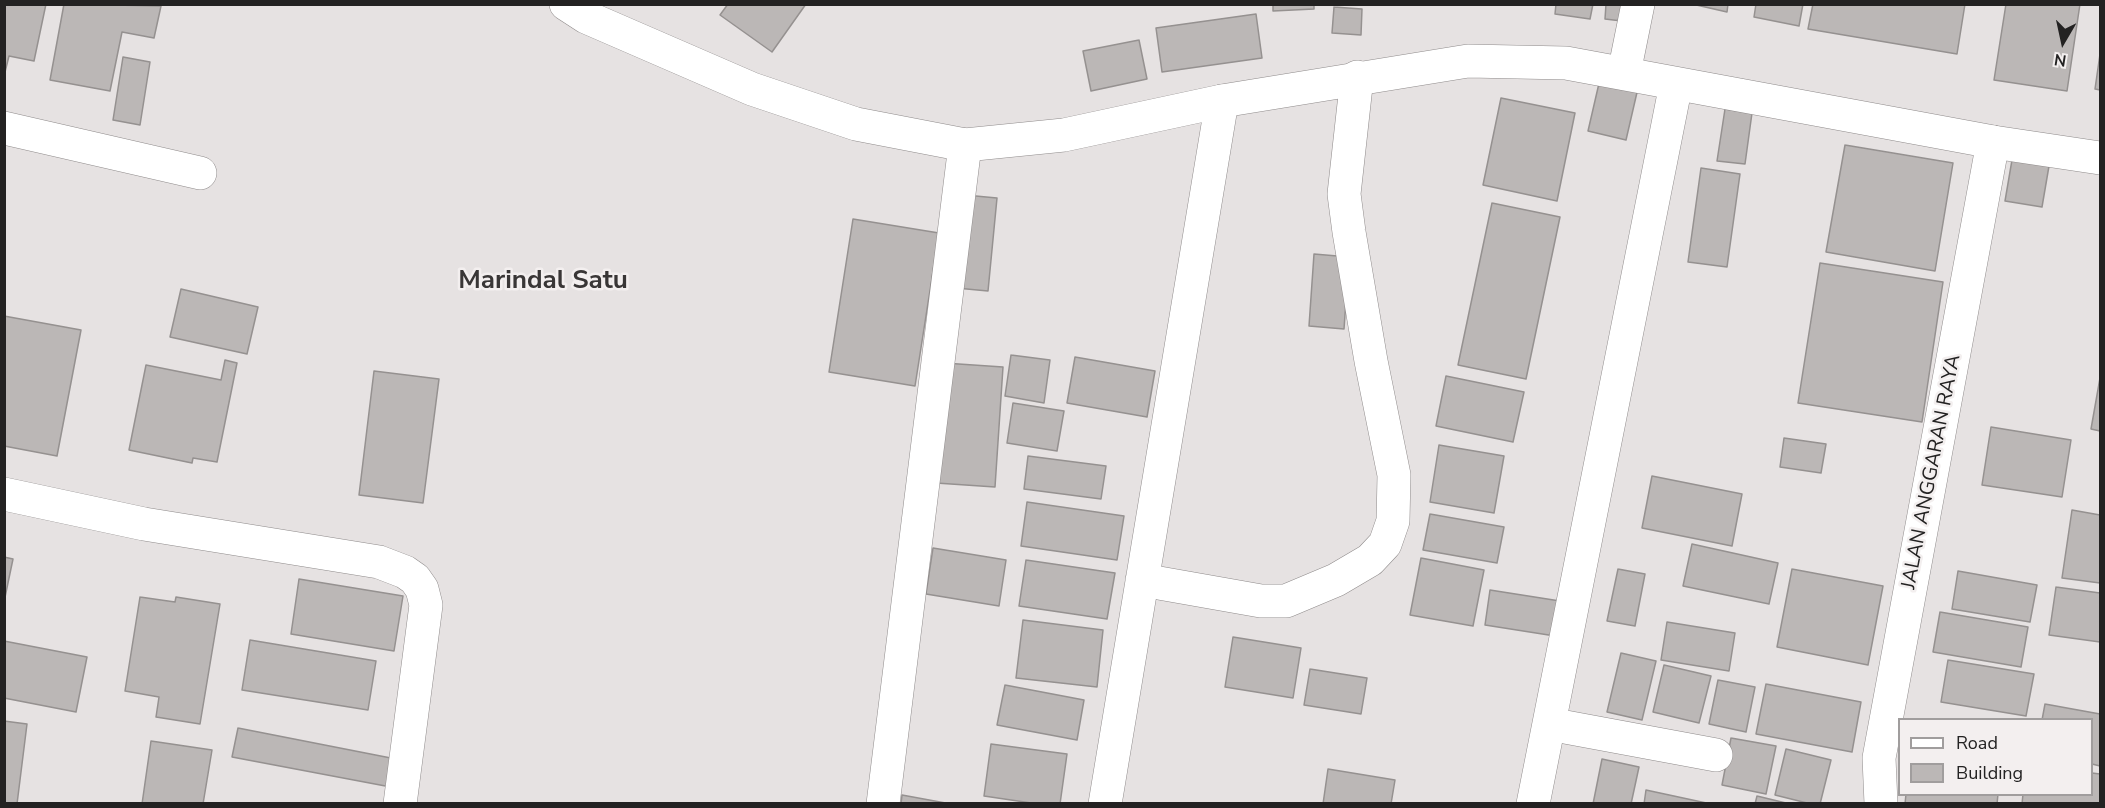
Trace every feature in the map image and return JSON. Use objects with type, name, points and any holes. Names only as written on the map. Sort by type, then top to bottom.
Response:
[{"type":"street","points":[[566,4],[586,17],[752,88],[856,124],[965,145],[1064,135],[1222,101],[1468,60],[1566,63],[1993,142],[2100,158]]},
{"type":"street","points":[[1624,73],[1638,4]]},
{"type":"street","points":[[1142,580],[1261,601],[1286,601],[1336,580],[1370,560],[1385,544],[1393,521],[1394,475],[1371,361],[1344,194],[1357,77]]},
{"type":"street","points":[[1533,804],[1676,84]]},
{"type":"street","points":[[1105,804],[1222,101]]},
{"type":"street","points":[[4,128],[200,172]]},
{"type":"street","name":"JALAN ANGGARAN RAYA","points":[[1881,804],[1879,758],[1993,142]]},
{"type":"street","points":[[883,804],[965,145]]},
{"type":"street","points":[[4,494],[144,524],[379,562],[405,572],[415,579],[422,589],[426,605],[400,804]]},
{"type":"street","points":[[1549,724],[1716,755]]},
{"type":"building","points":[[4,4],[46,4],[34,61],[9,56],[4,76]]},
{"type":"building","points":[[64,4],[161,6],[154,38],[122,32],[110,91],[50,80]]},
{"type":"building","points":[[728,4],[806,4],[772,52],[720,15]]},
{"type":"building","points":[[1273,4],[1314,4],[1314,9],[1273,11]]},
{"type":"building","points":[[1556,4],[1593,4],[1590,19],[1555,14]]},
{"type":"building","points":[[1606,4],[1632,4],[1630,22],[1605,19]]},
{"type":"building","points":[[1692,4],[1728,4],[1727,12]]},
{"type":"building","points":[[1756,4],[1803,4],[1799,26],[1754,17]]},
{"type":"building","points":[[1813,4],[1965,4],[1957,54],[1808,29]]},
{"type":"building","points":[[2006,4],[2080,4],[2067,91],[1994,80]]},
{"type":"building","points":[[1334,7],[1362,9],[1361,35],[1332,33]]},
{"type":"building","points":[[1256,14],[1262,58],[1162,72],[1156,28]]},
{"type":"building","points":[[1139,40],[1147,79],[1091,91],[1083,51]]},
{"type":"building","points":[[2100,54],[2100,90],[2095,89]]},
{"type":"building","points":[[123,57],[150,62],[140,125],[113,120]]},
{"type":"building","points":[[1600,79],[1638,88],[1626,140],[1588,131]]},
{"type":"building","points":[[1501,98],[1575,113],[1557,201],[1483,185]]},
{"type":"building","points":[[1725,109],[1752,113],[1745,164],[1717,161]]},
{"type":"building","points":[[1845,145],[1953,163],[1935,271],[1826,252]]},
{"type":"building","points":[[2012,160],[2049,166],[2042,207],[2005,201]]},
{"type":"building","points":[[1701,168],[1740,174],[1727,267],[1688,262]]},
{"type":"building","points":[[965,195],[997,198],[988,291],[956,288]]},
{"type":"building","points":[[1492,203],[1560,217],[1526,379],[1458,365]]},
{"type":"building","points":[[853,219],[939,233],[915,386],[829,372]]},
{"type":"building","points":[[1314,254],[1349,257],[1344,329],[1309,326]]},
{"type":"building","points":[[1820,263],[1943,282],[1922,422],[1798,403]]},
{"type":"building","points":[[181,289],[258,307],[247,354],[170,337]]},
{"type":"building","points":[[4,316],[81,330],[57,456],[4,446]]},
{"type":"building","points":[[1011,355],[1050,360],[1044,403],[1005,396]]},
{"type":"building","points":[[1075,357],[1155,371],[1147,417],[1067,403]]},
{"type":"building","points":[[225,360],[237,363],[217,462],[193,458],[192,463],[129,450],[146,365],[221,380]]},
{"type":"building","points":[[944,363],[1003,367],[995,487],[936,483]]},
{"type":"building","points":[[374,371],[439,379],[423,503],[359,495]]},
{"type":"building","points":[[1446,376],[1524,392],[1513,442],[1436,426]]},
{"type":"building","points":[[2100,378],[2100,431],[2091,429]]},
{"type":"building","points":[[1013,403],[1064,411],[1057,451],[1007,443]]},
{"type":"building","points":[[1991,427],[2071,440],[2062,497],[1982,485]]},
{"type":"building","points":[[1784,438],[1826,444],[1821,473],[1780,467]]},
{"type":"building","points":[[1439,445],[1504,456],[1494,513],[1430,502]]},
{"type":"building","points":[[1028,456],[1106,466],[1101,499],[1024,489]]},
{"type":"building","points":[[1652,476],[1742,494],[1732,546],[1642,528]]},
{"type":"building","points":[[1027,502],[1124,516],[1117,560],[1021,546]]},
{"type":"building","points":[[2072,510],[2100,515],[2100,583],[2062,578]]},
{"type":"building","points":[[1430,514],[1504,527],[1497,563],[1423,550]]},
{"type":"building","points":[[1692,544],[1778,563],[1769,604],[1683,586]]},
{"type":"building","points":[[933,548],[1006,560],[999,606],[926,594]]},
{"type":"building","points":[[4,557],[13,559],[4,602]]},
{"type":"building","points":[[1421,558],[1484,570],[1473,626],[1410,615]]},
{"type":"building","points":[[1026,560],[1115,573],[1107,619],[1019,606]]},
{"type":"building","points":[[1618,569],[1645,574],[1635,626],[1607,621]]},
{"type":"building","points":[[1792,569],[1883,586],[1868,665],[1777,647]]},
{"type":"building","points":[[1958,571],[2037,585],[2030,622],[1952,609]]},
{"type":"building","points":[[299,579],[403,596],[394,651],[291,634]]},
{"type":"building","points":[[2056,587],[2100,593],[2100,642],[2049,635]]},
{"type":"building","points":[[1490,590],[1560,601],[1555,636],[1485,625]]},
{"type":"building","points":[[140,597],[175,602],[176,597],[220,604],[200,724],[156,717],[159,697],[125,691]]},
{"type":"building","points":[[1940,612],[2028,627],[2021,667],[1933,652]]},
{"type":"building","points":[[1023,620],[1103,630],[1097,687],[1016,678]]},
{"type":"building","points":[[1667,622],[1735,633],[1729,671],[1661,660]]},
{"type":"building","points":[[1233,637],[1301,648],[1293,698],[1225,687]]},
{"type":"building","points":[[250,640],[376,661],[368,710],[242,690]]},
{"type":"building","points":[[4,641],[87,657],[76,712],[4,698]]},
{"type":"building","points":[[1621,653],[1656,661],[1642,720],[1607,712]]},
{"type":"building","points":[[1948,660],[2034,674],[2026,716],[1941,702]]},
{"type":"building","points":[[1664,665],[1711,676],[1699,723],[1653,712]]},
{"type":"building","points":[[1310,669],[1367,678],[1361,714],[1304,705]]},
{"type":"building","points":[[1718,680],[1755,687],[1746,732],[1709,724]]},
{"type":"building","points":[[1766,684],[1861,702],[1852,752],[1756,734]]},
{"type":"building","points":[[1005,685],[1084,700],[1077,740],[997,725]]},
{"type":"building","points":[[2045,704],[2100,714],[2100,766],[2093,764],[2093,718],[2042,718]]},
{"type":"building","points":[[4,721],[27,724],[17,804],[4,804]]},
{"type":"building","points":[[238,728],[401,760],[396,788],[232,757]]},
{"type":"building","points":[[1731,738],[1776,746],[1766,794],[1722,785]]},
{"type":"building","points":[[151,741],[212,750],[203,804],[142,804]]},
{"type":"building","points":[[991,744],[1067,754],[1060,804],[1038,804],[984,796]]},
{"type":"building","points":[[1786,749],[1831,760],[1820,804],[1775,795]]},
{"type":"building","points":[[1602,759],[1639,767],[1631,804],[1593,804]]},
{"type":"building","points":[[1328,769],[1395,780],[1391,804],[1323,804]]},
{"type":"building","points":[[2093,773],[2100,774],[2100,804],[2022,804],[2023,796],[2093,796]]},
{"type":"building","points":[[1646,790],[1711,804],[1644,804]]},
{"type":"building","points":[[902,795],[951,804],[901,804]]},
{"type":"building","points":[[1757,796],[1790,804],[1755,804]]},
{"type":"building","points":[[1906,796],[1998,796],[1997,804],[1905,804]]},
{"type":"district","name":"Marindal Satu","points":[[543,282]]}]
